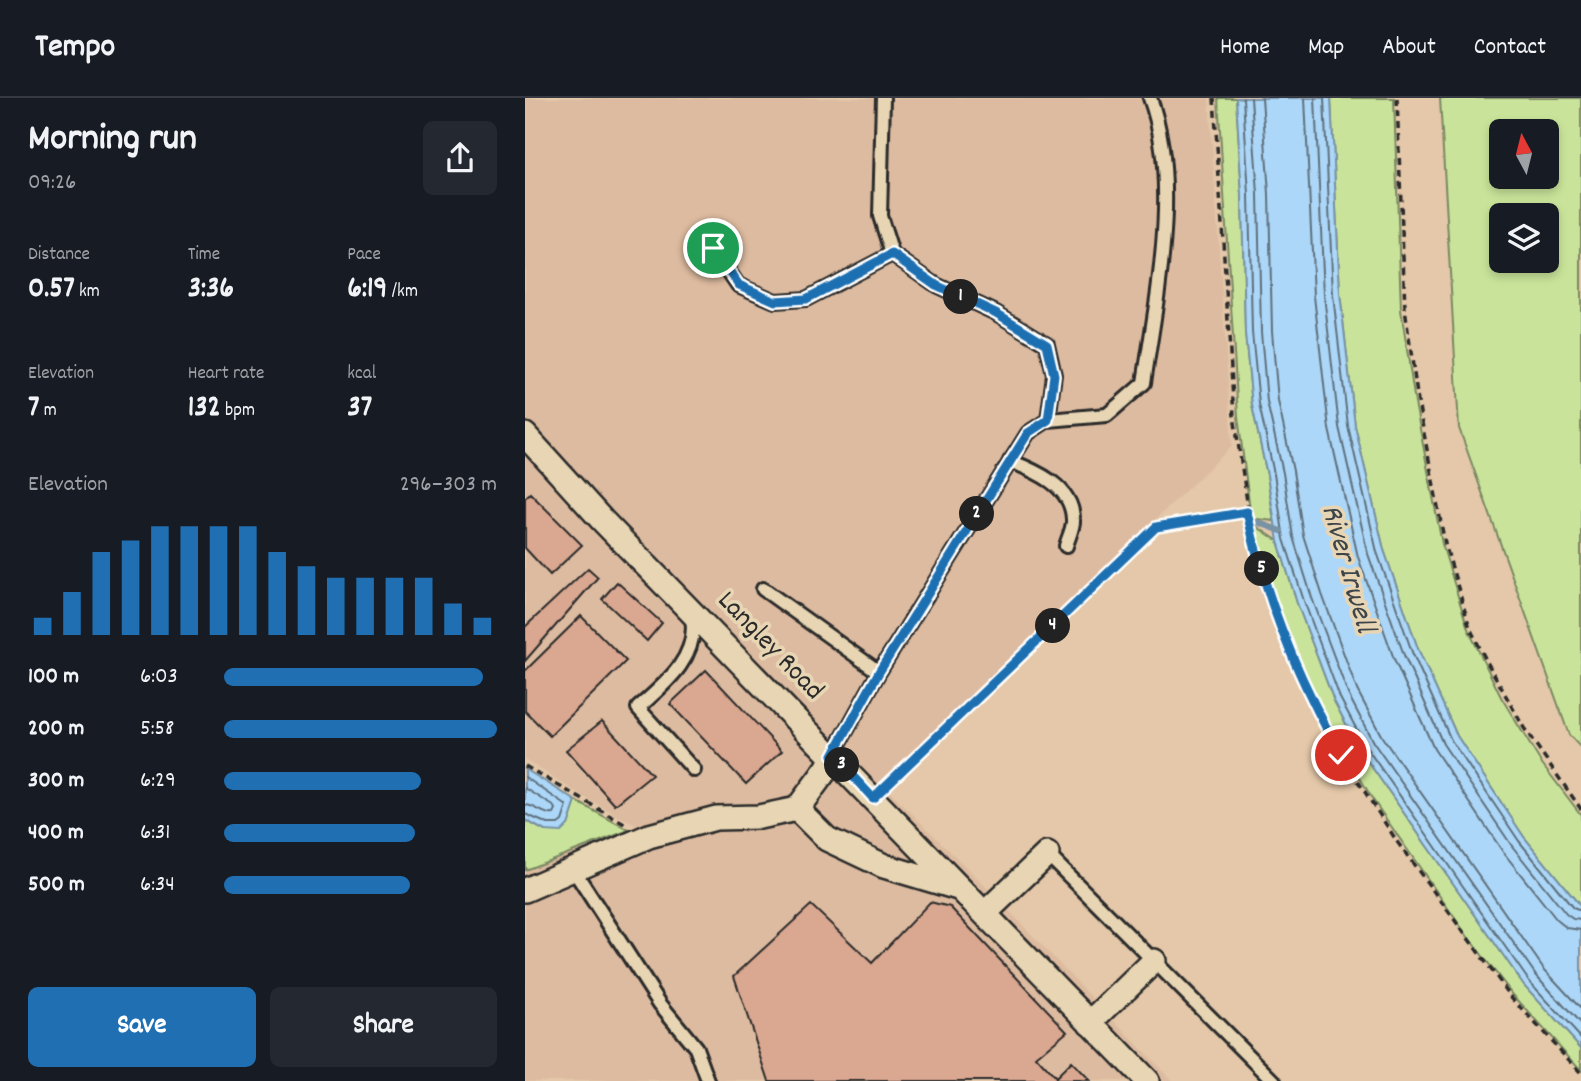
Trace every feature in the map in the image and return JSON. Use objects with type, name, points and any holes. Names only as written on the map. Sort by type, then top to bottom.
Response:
[{"type":"street","name":"Langley Road","points":[[525,435],[602,520],[1147,1081]]},
{"type":"street","points":[[525,890],[643,838],[716,818],[759,817],[797,809],[828,767],[833,755]]},
{"type":"street","points":[[797,809],[827,839],[884,866],[961,888]]},
{"type":"street","points":[[985,913],[1047,854]]},
{"type":"street","points":[[1090,1023],[1154,961]]},
{"type":"lane","points":[[883,98],[880,216],[892,254],[936,285],[996,313],[1047,344],[1054,375],[1048,420]]},
{"type":"lane","points":[[833,755],[879,672],[1028,433],[1048,420],[1107,415],[1144,383],[1162,263],[1164,200],[1164,174],[1157,118],[1150,98]]},
{"type":"lane","points":[[713,248],[739,285],[775,301],[806,299],[892,254]]},
{"type":"lane","points":[[1010,461],[1044,475],[1066,497],[1073,519],[1066,546]]},
{"type":"lane","points":[[763,589],[879,672]]},
{"type":"lane","points":[[691,611],[695,633],[687,655],[669,681],[638,708],[694,770]]},
{"type":"lane","points":[[1047,854],[1274,1081]]},
{"type":"lane","points":[[573,869],[660,1004],[696,1048],[708,1081]]},
{"type":"path","points":[[1214,98],[1234,416],[1254,547],[1275,608],[1315,708],[1341,755],[1398,843],[1512,998],[1581,1073]]},
{"type":"path","points":[[1397,98],[1405,309],[1418,402],[1445,544],[1470,628],[1487,662],[1524,728],[1581,809]]},
{"type":"path","points":[[873,798],[1156,527],[1247,512]]},
{"type":"path","points":[[525,766],[643,838]]},
{"type":"shaded area","points":[[525,98],[1209,98],[1232,446],[881,783],[990,891],[1172,1081],[525,1081],[525,870],[637,826],[582,796],[525,759]]},
{"type":"green space","points":[[1218,98],[1236,98],[1242,195],[1245,333],[1252,405],[1274,521],[1258,519],[1256,526],[1278,541],[1297,603],[1334,701],[1360,750],[1524,985],[1581,1048],[1581,1070],[1514,996],[1468,937],[1373,800],[1318,707],[1278,608],[1257,546],[1251,518],[1238,416]]},
{"type":"green space","points":[[1331,98],[1394,98],[1401,310],[1415,403],[1442,544],[1468,629],[1501,697],[1540,761],[1581,815],[1581,907],[1524,837],[1457,736],[1418,649],[1384,550],[1355,426],[1340,294]]},
{"type":"green space","points":[[1440,98],[1581,98],[1581,748],[1569,735],[1459,428]]},
{"type":"green space","points":[[576,801],[629,830],[525,870],[525,820],[545,831],[568,825]]},
{"type":"water","name":"River Irwell","points":[[1236,98],[1331,98],[1340,294],[1355,426],[1384,550],[1418,649],[1457,736],[1524,837],[1581,907],[1581,1048],[1524,985],[1360,750],[1334,701],[1297,603],[1278,541],[1252,405],[1245,333],[1242,195]]},
{"type":"water","points":[[525,769],[576,801],[568,825],[561,832],[545,831],[525,820]]},
{"type":"building","points":[[530,493],[582,545],[550,575],[525,548],[525,498]]},
{"type":"building","points":[[588,568],[598,577],[525,661],[525,627]]},
{"type":"building","points":[[617,582],[662,623],[647,641],[602,599]]},
{"type":"building","points":[[581,616],[626,661],[550,736],[525,711],[525,671]]},
{"type":"building","points":[[706,670],[782,751],[746,784],[670,704]]},
{"type":"building","points":[[602,721],[652,775],[615,805],[566,750]]},
{"type":"building","points":[[930,902],[950,907],[1067,1031],[1036,1057],[1055,1078],[1071,1062],[1089,1081],[769,1081],[734,976],[811,905],[872,963]]},
{"type":"waterway","points":[[1257,522],[1281,531]]},
{"type":"route","points":[[713,248],[739,285],[775,301],[806,299],[892,254],[936,285],[996,313],[1047,344],[1054,375],[1048,420],[1028,433],[879,672],[833,755],[873,798],[1156,527],[1247,512],[1254,547],[1275,608],[1315,708],[1341,755]]}]
